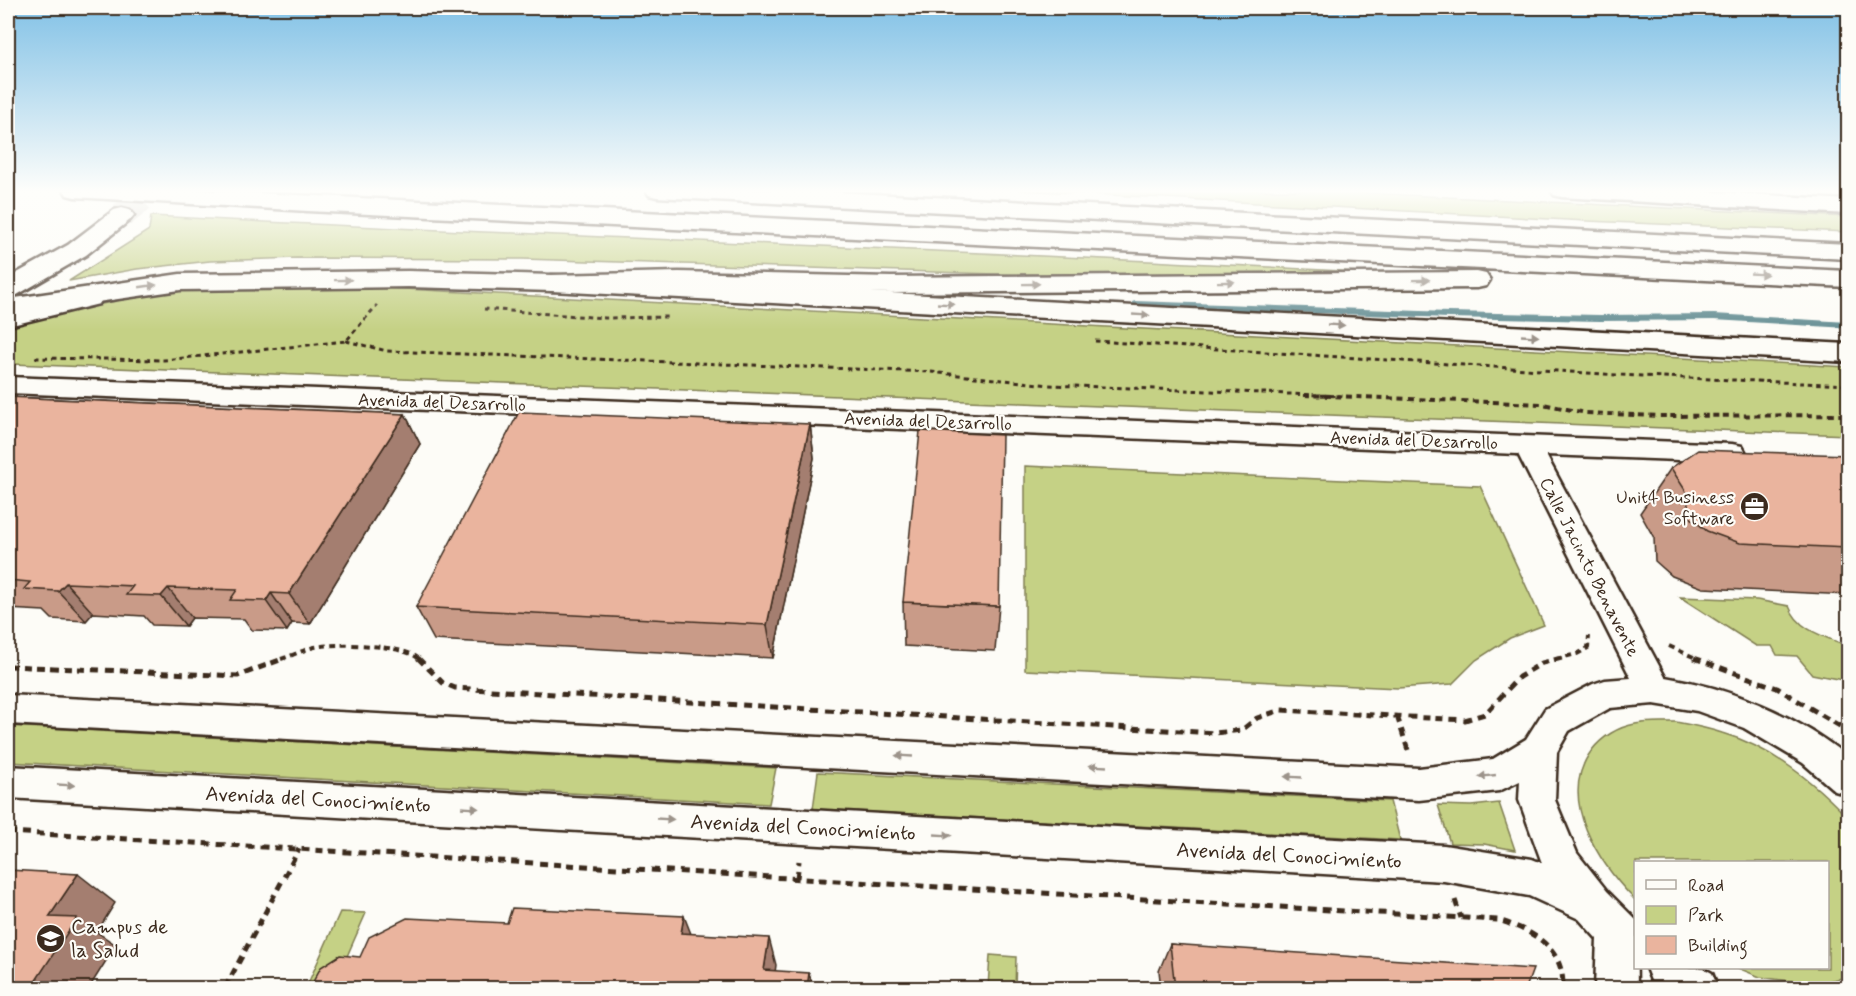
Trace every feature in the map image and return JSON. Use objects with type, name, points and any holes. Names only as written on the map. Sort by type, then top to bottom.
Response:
[{"type":"main road","points":[[8,289],[77,250],[94,236]]},
{"type":"main road","points":[[983,236],[1848,279]]},
{"type":"main road","points":[[1550,236],[1848,252]]},
{"type":"main road","points":[[552,283],[679,280],[891,285],[1572,280],[1701,271]]},
{"type":"main road","points":[[8,307],[180,282],[408,279],[552,283],[1848,353]]},
{"type":"main road","points":[[8,318],[119,290]]},
{"type":"street","name":"Avenida del Desarrollo","points":[[8,385],[1753,454]]},
{"type":"street","name":"Calle Jacinto Benavente","points":[[1527,445],[1654,690]]},
{"type":"street","points":[[8,709],[1412,783],[1499,775],[1539,750],[1557,720],[1605,694],[1654,690],[1698,697],[1756,718],[1816,752],[1848,779]]},
{"type":"street","points":[[1539,750],[1537,800],[1562,865],[1615,927],[1616,988]]},
{"type":"street","name":"Avenida del Conocimiento","points":[[8,782],[1444,863],[1532,878],[1615,927]]},
{"type":"street","points":[[1668,969],[1697,988]]},
{"type":"path","points":[[346,341],[381,300],[370,300]]},
{"type":"path","points":[[478,308],[604,318],[678,317]]},
{"type":"path","points":[[1087,340],[1618,375],[1848,385]]},
{"type":"path","points":[[30,359],[64,357],[164,360],[346,341],[387,351],[931,372],[1049,385],[1543,404],[1586,413],[1659,416],[1848,415]]},
{"type":"path","points":[[8,666],[238,676],[313,647],[365,646],[395,648],[416,656],[443,684],[455,688],[1215,733],[1242,730],[1257,718],[1281,710],[1465,720],[1485,714],[1519,677],[1542,663],[1577,654],[1588,648],[1589,638],[1585,628]]},
{"type":"path","points":[[1665,644],[1687,656],[1722,666],[1776,687],[1821,712],[1848,731]]},
{"type":"path","points":[[8,832],[1497,920],[1517,925],[1536,935],[1554,951],[1563,969],[1563,988]]},
{"type":"path","points":[[225,988],[299,849]]},
{"type":"green space","points":[[139,236],[587,236],[1071,257],[1378,273],[996,274],[523,259],[297,258],[210,261],[137,269],[69,281]]},
{"type":"green space","points":[[292,285],[386,288],[1848,367],[1848,435],[12,364],[8,370],[8,324],[149,294],[215,287]]},
{"type":"green space","points":[[1025,466],[1480,486],[1544,625],[1510,638],[1476,660],[1452,684],[1398,688],[1025,670]]},
{"type":"green space","points":[[1680,597],[1757,600],[1789,606],[1793,615],[1806,627],[1848,646],[1848,681],[1812,674],[1797,656],[1777,655],[1772,646],[1756,646]]},
{"type":"green space","points":[[1676,722],[1716,731],[1758,747],[1791,767],[1848,818],[1848,977],[1812,984],[1760,977],[1740,969],[1829,969],[1829,861],[1634,861],[1634,899],[1608,868],[1586,830],[1580,810],[1578,789],[1582,769],[1596,745],[1617,730],[1629,725]]},
{"type":"green space","points":[[8,726],[776,768],[769,804],[8,762]]},
{"type":"green space","points":[[818,772],[1390,801],[1400,840],[813,809]]},
{"type":"green space","points":[[1499,803],[1515,850],[1484,844],[1450,843],[1438,805],[1471,806]]},
{"type":"green space","points":[[340,912],[366,913],[333,988],[306,988]]},
{"type":"green space","points":[[990,955],[1016,957],[1015,988],[988,988]]},
{"type":"building","points":[[8,397],[405,414],[289,594],[271,593],[266,601],[230,600],[237,590],[168,588],[161,596],[126,595],[133,586],[66,583],[58,591],[24,589],[30,582],[8,580]]},
{"type":"building","points":[[519,412],[810,424],[767,625],[416,607]]},
{"type":"building","points":[[920,431],[1002,435],[999,606],[903,602]]},
{"type":"building","points":[[1698,450],[1848,455],[1848,548],[1740,543],[1707,531],[1689,516],[1687,493],[1671,468]]},
{"type":"building","points":[[8,870],[78,874],[49,917],[77,918],[31,988],[8,988]]},
{"type":"building","points":[[512,908],[684,916],[681,933],[769,938],[764,970],[809,973],[807,988],[314,988],[314,980],[321,967],[340,955],[360,957],[369,937],[407,918],[507,923]]},
{"type":"building","points":[[1170,944],[1533,969],[1526,988],[1175,988]]},
{"type":"waterway","points":[[1135,304],[1449,315],[1600,318],[1714,317],[1848,325]]},
{"type":"place","name":"Unit4 Business Software","points":[[1755,507]]},
{"type":"place","name":"Campus de la Salud","points":[[50,938]]}]
